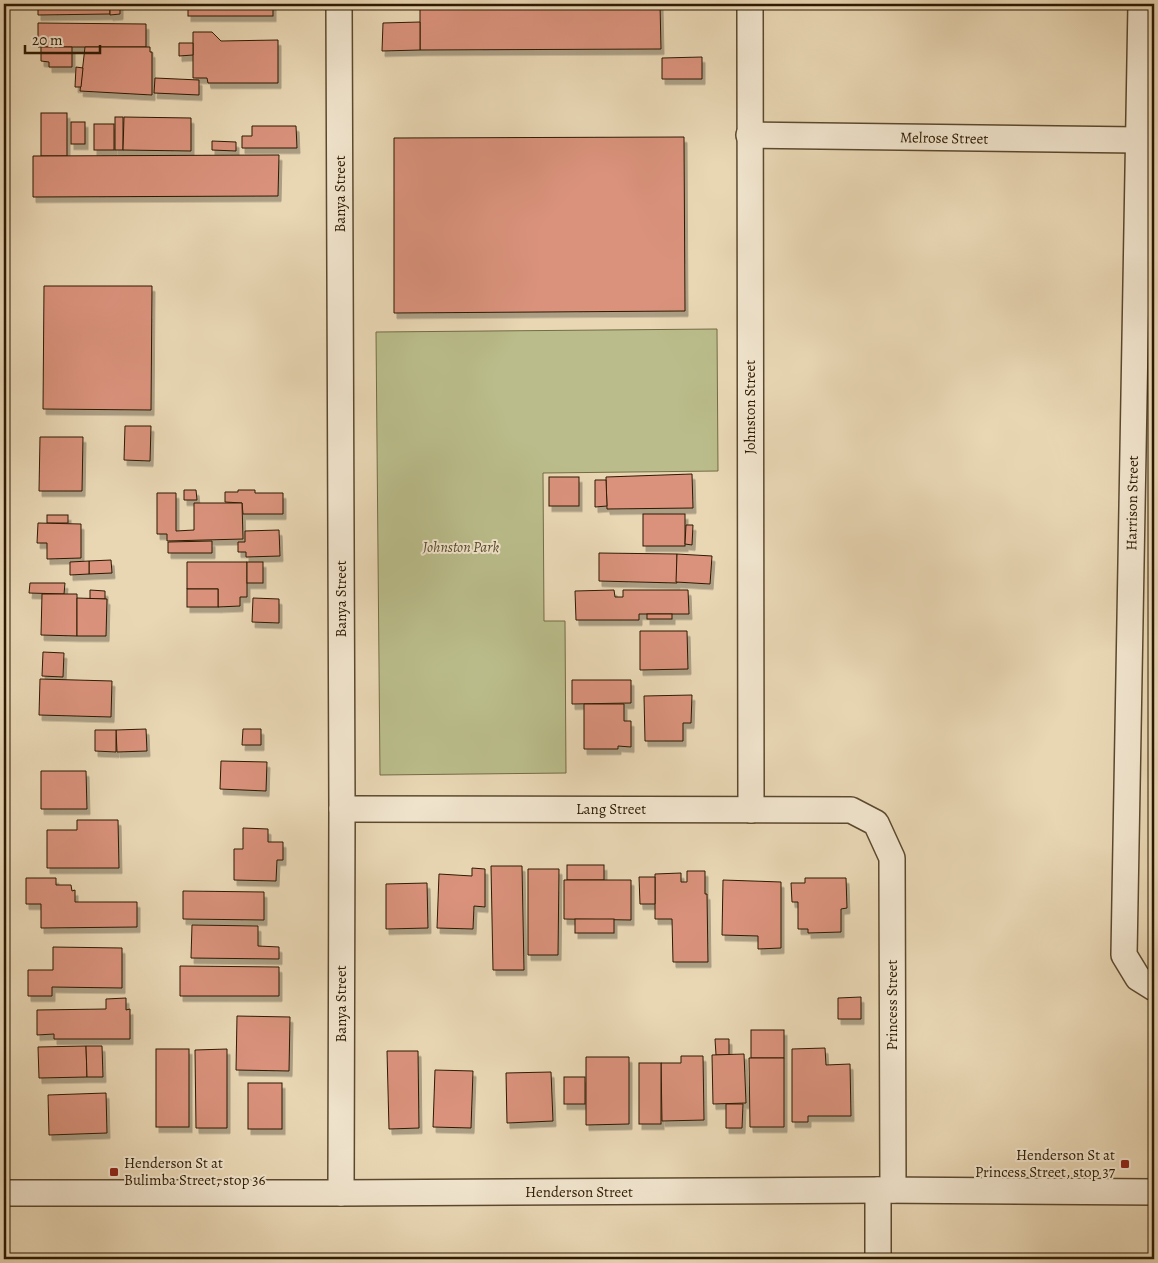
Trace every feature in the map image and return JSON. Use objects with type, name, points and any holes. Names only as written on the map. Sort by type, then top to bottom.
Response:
[{"type":"street","name":"Banya Street","points":[[339,4],[342,809],[341,1194]]},
{"type":"street","name":"Johnston Street","points":[[750,4],[751,810]]},
{"type":"street","name":"Harrison Street","points":[[1141,4],[1147,35],[1138,140],[1124,955],[1138,978],[1154,988]]},
{"type":"street","name":"Melrose Street","points":[[749,135],[1138,140]]},
{"type":"street","name":"Lang Street","points":[[342,809],[851,810],[876,823]]},
{"type":"street","name":"Princess Street","points":[[876,823],[892,858],[885,1190],[878,1259]]},
{"type":"street","name":"Henderson Street","points":[[4,1193],[341,1194],[885,1190],[1154,1192]]},
{"type":"green space","name":"Johnston Park","points":[[717,329],[718,471],[543,473],[544,621],[565,621],[566,773],[380,775],[376,332]]},
{"type":"building","points":[[38,4],[110,4],[110,14],[38,15]]},
{"type":"building","points":[[110,4],[120,4],[120,14],[110,15]]},
{"type":"building","points":[[188,4],[273,4],[273,16],[188,16]]},
{"type":"building","points":[[420,4],[660,4],[661,49],[420,50]]},
{"type":"building","points":[[420,22],[420,50],[382,51],[383,23]]},
{"type":"building","points":[[38,23],[146,24],[146,47],[38,47]]},
{"type":"building","points":[[193,32],[212,32],[221,41],[278,40],[278,83],[208,83],[207,78],[193,78]]},
{"type":"building","points":[[179,43],[193,43],[193,55],[179,56]]},
{"type":"building","points":[[41,47],[72,47],[72,67],[49,67],[49,62],[41,61]]},
{"type":"building","points":[[85,47],[150,47],[150,52],[152,52],[152,95],[80,91]]},
{"type":"building","points":[[702,57],[702,79],[662,79],[662,58]]},
{"type":"building","points":[[76,67],[83,68],[81,87],[75,87]]},
{"type":"building","points":[[155,78],[199,80],[199,95],[154,93]]},
{"type":"building","points":[[41,113],[67,113],[67,156],[41,156]]},
{"type":"building","points":[[115,117],[123,117],[123,150],[115,150]]},
{"type":"building","points":[[124,117],[191,118],[191,151],[123,150]]},
{"type":"building","points":[[71,122],[85,122],[85,144],[71,144]]},
{"type":"building","points":[[94,124],[114,124],[114,150],[94,150]]},
{"type":"building","points":[[252,126],[296,126],[297,148],[242,148],[242,136],[252,136]]},
{"type":"building","points":[[684,137],[685,311],[394,313],[394,138]]},
{"type":"building","points":[[212,141],[236,142],[236,151],[212,150]]},
{"type":"building","points":[[279,155],[278,196],[33,197],[33,156]]},
{"type":"building","points":[[44,286],[152,286],[151,410],[43,409]]},
{"type":"building","points":[[125,426],[151,426],[150,461],[124,460]]},
{"type":"building","points":[[40,437],[83,437],[82,491],[39,491]]},
{"type":"building","points":[[692,474],[693,508],[607,509],[606,477]]},
{"type":"building","points":[[549,477],[579,477],[579,506],[549,506]]},
{"type":"building","points":[[595,480],[606,480],[607,506],[595,507]]},
{"type":"building","points":[[184,490],[196,490],[197,500],[184,500]]},
{"type":"building","points":[[238,490],[255,490],[255,493],[283,493],[283,514],[243,514],[242,503],[225,502],[225,492],[238,492]]},
{"type":"building","points":[[157,493],[176,493],[176,531],[194,530],[194,503],[242,503],[243,539],[167,541],[167,534],[157,534]]},
{"type":"building","points":[[643,514],[685,514],[685,546],[643,546]]},
{"type":"building","points":[[47,515],[68,515],[68,523],[47,523]]},
{"type":"building","points":[[38,523],[81,524],[81,558],[47,559],[47,543],[37,543]]},
{"type":"building","points":[[686,525],[693,525],[692,545],[685,544]]},
{"type":"building","points":[[279,530],[280,556],[246,557],[246,552],[238,552],[238,542],[245,542],[245,531]]},
{"type":"building","points":[[212,541],[212,553],[168,553],[168,542]]},
{"type":"building","points":[[599,553],[677,554],[677,583],[599,581]]},
{"type":"building","points":[[677,554],[712,556],[710,584],[676,582]]},
{"type":"building","points":[[111,560],[112,573],[89,574],[89,561]]},
{"type":"building","points":[[89,561],[89,574],[70,575],[70,562]]},
{"type":"building","points":[[187,562],[247,562],[247,597],[240,597],[240,606],[218,607],[218,589],[187,589]]},
{"type":"building","points":[[247,562],[263,562],[263,583],[247,583]]},
{"type":"building","points":[[30,583],[65,583],[64,594],[29,593]]},
{"type":"building","points":[[187,589],[218,589],[218,607],[187,607]]},
{"type":"building","points":[[90,590],[105,591],[105,599],[90,599]]},
{"type":"building","points":[[614,590],[615,597],[623,597],[623,590],[688,590],[689,614],[639,614],[639,620],[576,620],[575,591]]},
{"type":"building","points":[[42,594],[77,594],[77,636],[41,635]]},
{"type":"building","points":[[77,598],[107,599],[106,636],[77,636]]},
{"type":"building","points":[[253,598],[279,599],[279,623],[252,622]]},
{"type":"building","points":[[647,614],[672,614],[672,619],[647,619]]},
{"type":"building","points":[[640,631],[687,631],[688,669],[640,670]]},
{"type":"building","points":[[43,652],[64,653],[63,677],[42,676]]},
{"type":"building","points":[[40,679],[112,681],[111,717],[39,715]]},
{"type":"building","points":[[572,680],[631,680],[631,703],[572,704]]},
{"type":"building","points":[[692,695],[691,723],[683,723],[683,741],[645,741],[644,696]]},
{"type":"building","points":[[584,704],[624,704],[624,721],[631,721],[631,747],[618,746],[618,749],[584,749]]},
{"type":"building","points":[[146,729],[147,751],[117,752],[116,730]]},
{"type":"building","points":[[243,729],[261,729],[261,745],[242,745]]},
{"type":"building","points":[[95,730],[116,730],[116,752],[95,751]]},
{"type":"building","points":[[221,761],[267,762],[266,791],[220,789]]},
{"type":"building","points":[[41,771],[86,771],[87,809],[41,809]]},
{"type":"building","points":[[77,820],[118,820],[119,868],[47,868],[47,830],[77,830]]},
{"type":"building","points":[[243,828],[268,829],[268,842],[283,842],[283,860],[277,860],[276,881],[234,880],[234,849],[243,849]]},
{"type":"building","points":[[567,865],[604,865],[604,880],[567,880]]},
{"type":"building","points":[[491,866],[522,866],[524,970],[493,970]]},
{"type":"building","points":[[472,868],[485,869],[485,907],[474,906],[473,929],[437,928],[439,874],[472,876]]},
{"type":"building","points":[[528,869],[559,869],[558,955],[528,955]]},
{"type":"building","points":[[687,871],[705,871],[708,962],[673,962],[672,919],[655,919],[655,874],[681,873],[681,882],[687,882]]},
{"type":"building","points":[[639,877],[655,877],[655,904],[640,904]]},
{"type":"building","points":[[26,878],[56,878],[56,885],[71,885],[72,891],[75,890],[75,902],[137,902],[137,927],[41,928],[41,904],[26,904]]},
{"type":"building","points":[[805,878],[846,878],[847,908],[841,909],[841,932],[808,933],[808,929],[798,929],[798,902],[792,902],[791,883],[805,883]]},
{"type":"building","points":[[564,880],[631,880],[631,920],[564,919]]},
{"type":"building","points":[[723,880],[781,882],[781,948],[758,949],[758,936],[722,935]]},
{"type":"building","points":[[427,883],[428,928],[386,929],[386,884]]},
{"type":"building","points":[[183,891],[264,892],[264,920],[183,919]]},
{"type":"building","points":[[575,919],[614,919],[614,933],[575,933]]},
{"type":"building","points":[[192,925],[258,926],[258,946],[279,947],[279,959],[191,958]]},
{"type":"building","points":[[53,947],[122,948],[122,988],[52,987],[52,996],[28,996],[28,970],[53,970]]},
{"type":"building","points":[[180,966],[279,967],[279,996],[180,996]]},
{"type":"building","points":[[861,997],[861,1019],[838,1019],[838,998]]},
{"type":"building","points":[[126,998],[126,1010],[130,1009],[130,1039],[54,1039],[54,1034],[37,1035],[37,1010],[106,1009],[106,999]]},
{"type":"building","points":[[237,1016],[290,1017],[289,1071],[236,1070]]},
{"type":"building","points":[[751,1030],[784,1030],[784,1058],[751,1058]]},
{"type":"building","points":[[715,1039],[729,1039],[729,1055],[716,1055]]},
{"type":"building","points":[[86,1046],[87,1077],[39,1078],[38,1047]]},
{"type":"building","points":[[86,1046],[102,1046],[103,1077],[87,1077]]},
{"type":"building","points":[[825,1048],[826,1065],[850,1064],[851,1116],[808,1116],[808,1122],[792,1122],[792,1049]]},
{"type":"building","points":[[156,1049],[189,1049],[189,1127],[156,1127]]},
{"type":"building","points":[[227,1049],[227,1128],[196,1128],[195,1050]]},
{"type":"building","points":[[387,1051],[418,1051],[419,1128],[389,1129]]},
{"type":"building","points":[[744,1054],[746,1103],[713,1104],[712,1055]]},
{"type":"building","points":[[681,1056],[703,1056],[704,1120],[662,1121],[661,1063],[681,1063]]},
{"type":"building","points":[[586,1057],[629,1057],[629,1124],[586,1125]]},
{"type":"building","points":[[749,1058],[784,1058],[784,1127],[750,1127]]},
{"type":"building","points":[[639,1063],[661,1063],[661,1124],[639,1124]]},
{"type":"building","points":[[435,1070],[473,1071],[471,1128],[433,1127]]},
{"type":"building","points":[[551,1072],[553,1121],[507,1123],[506,1073]]},
{"type":"building","points":[[564,1077],[585,1077],[585,1104],[564,1104]]},
{"type":"building","points":[[248,1083],[282,1083],[282,1129],[248,1129]]},
{"type":"building","points":[[106,1093],[107,1133],[49,1135],[48,1095]]},
{"type":"building","points":[[726,1104],[743,1104],[742,1128],[726,1128]]},
{"type":"place","name":"Henderson St at Princess Street, stop 37","points":[[1125,1164]]},
{"type":"place","name":"Henderson St at Bulimba Street, stop 36","points":[[114,1172]]}]
